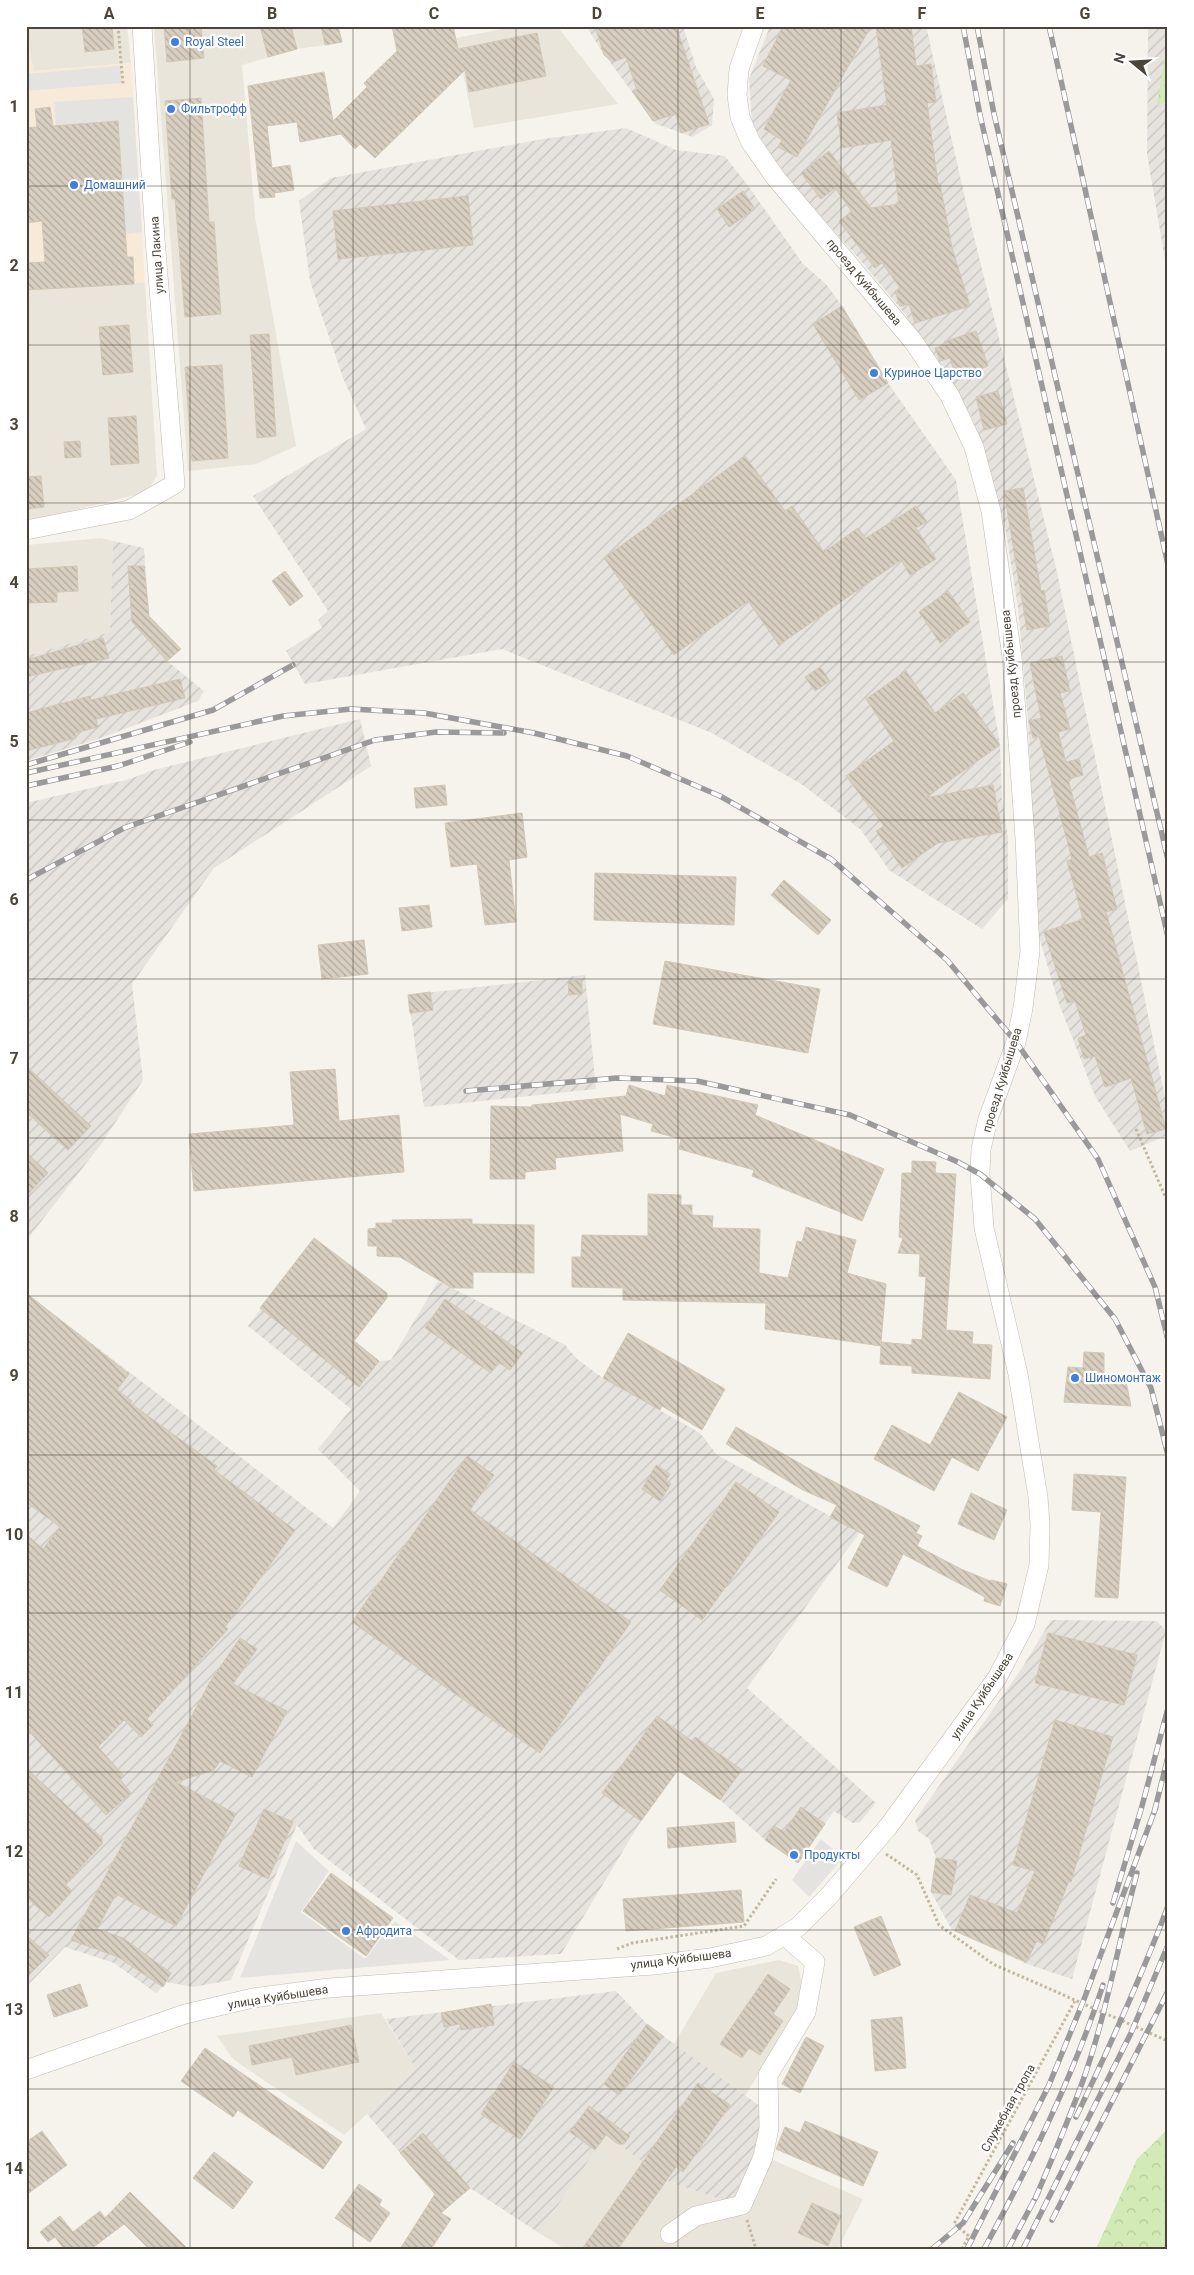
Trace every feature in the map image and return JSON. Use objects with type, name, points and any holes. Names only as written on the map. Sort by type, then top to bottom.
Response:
[{"type":"street","name":"улица Лакина","points":[[26,530],[129,510],[174,484],[155,239],[142,26]]},
{"type":"street","name":"проезд Куйбышева","points":[[754,26],[739,69],[737,94],[740,117],[750,141],[774,177],[913,341],[950,396],[974,447],[991,511],[1012,657],[1025,838],[1030,951],[1020,1025],[1016,1042],[988,1119],[982,1149],[980,1174],[984,1228],[1018,1374]]},
{"type":"street","name":"улица Куйбышева","points":[[26,2070],[185,2014],[253,1998],[329,1988],[654,1965],[710,1958],[766,1946],[798,1927],[829,1896],[888,1827],[997,1678],[1025,1624],[1039,1565],[1040,1524],[1038,1497],[1018,1374]]},
{"type":"street","points":[[670,2234],[696,2216],[742,2205],[763,2157],[769,2128],[768,2075],[806,2012],[815,1962],[785,1936]]},
{"type":"path","points":[[118,26],[123,84]]},
{"type":"path","points":[[1136,1129],[1168,1203]]},
{"type":"path","points":[[869,1849],[889,1856],[917,1875],[939,1925],[993,1964],[1168,2041]]},
{"type":"path","points":[[612,1950],[632,1943],[744,1926],[776,1879]]},
{"type":"path","name":"Служебная тропа","points":[[962,2249],[969,2236],[954,2224],[1076,1999]]},
{"type":"path","points":[[742,2205],[756,2249]]},
{"type":"shaded area","points":[[26,26],[127,26],[131,63],[33,71]]},
{"type":"shaded area","points":[[154,26],[321,26],[325,45],[297,49],[242,65],[255,216],[296,446],[256,464],[188,471]]},
{"type":"shaded area","points":[[517,26],[557,26],[618,104],[474,128],[456,38]]},
{"type":"shaded area","points":[[586,26],[683,26],[696,67],[714,99],[712,125],[693,137],[656,124],[603,53]]},
{"type":"shaded area","points":[[770,26],[926,26],[972,229],[1057,572],[1168,1112],[1168,1135],[1130,1151],[1095,1096],[1058,1001],[1037,930],[1028,721],[1018,608],[1006,532],[986,455],[971,416],[905,314],[809,203],[772,157],[752,123],[749,79]]},
{"type":"shaded area","points":[[1148,26],[1168,26],[1168,278],[1147,154]]},
{"type":"shaded area","points":[[26,31],[34,71],[131,63],[145,282],[26,290]]},
{"type":"shaded area","points":[[120,66],[122,83],[26,91],[26,74]]},
{"type":"shaded area","points":[[133,97],[142,232],[125,234],[118,121],[56,126],[54,102]]},
{"type":"shaded area","points":[[626,128],[676,150],[725,156],[803,264],[826,284],[842,306],[888,383],[956,480],[1000,745],[1002,799],[1008,837],[1008,899],[982,929],[889,870],[861,830],[803,785],[712,733],[502,649],[305,684],[286,651],[322,628],[318,620],[328,611],[253,496],[366,429],[343,378],[310,281],[299,201],[331,178],[543,139]]},
{"type":"shaded area","points":[[145,282],[157,475],[147,492],[47,517],[26,519],[26,290]]},
{"type":"shaded area","points":[[101,538],[113,541],[110,632],[26,656],[26,545]]},
{"type":"shaded area","points":[[113,541],[144,548],[149,616],[181,649],[167,661],[204,691],[198,701],[101,738],[26,761],[26,656],[110,632]]},
{"type":"shaded area","points":[[360,719],[371,766],[214,868],[132,984],[143,1080],[102,1143],[26,1241],[26,803],[130,779],[150,771]]},
{"type":"shaded area","points":[[585,975],[596,1089],[424,1107],[408,995]]},
{"type":"shaded area","points":[[438,1281],[565,1345],[577,1359],[603,1378],[700,1433],[717,1455],[860,1532],[747,1688],[876,1803],[860,1822],[853,1823],[834,1811],[825,1824],[818,1824],[819,1833],[798,1863],[765,1840],[720,1800],[678,1770],[641,1821],[561,1954],[459,1960],[314,1849],[297,1825],[231,1980],[194,1987],[166,1982],[156,1993],[114,1963],[65,1947],[26,1987],[26,1293],[333,1528],[360,1491],[318,1449],[351,1409],[248,1326],[280,1283],[379,1361],[391,1360]]},
{"type":"shaded area","points":[[1051,1620],[1157,1621],[1166,1631],[1072,1979],[1027,1964],[952,1930],[931,1892],[936,1858],[929,1839],[918,1831],[915,1820],[1022,1668]]},
{"type":"shaded area","points":[[821,1839],[843,1858],[809,1897],[792,1880]]},
{"type":"shaded area","points":[[296,1841],[329,1871],[301,1912],[365,1959],[395,1921],[450,1960],[240,1978]]},
{"type":"shaded area","points":[[779,1960],[798,1966],[802,1985],[799,2008],[745,2096],[674,2044],[716,1973]]},
{"type":"shaded area","points":[[616,1991],[647,2024],[764,2109],[757,2153],[731,2203],[670,2182],[606,2135],[539,2233],[470,2188],[447,2208],[367,2114],[416,2069],[386,2019]]},
{"type":"shaded area","points":[[381,2013],[416,2069],[344,2135],[233,2059],[217,2036]]},
{"type":"shaded area","points":[[606,2135],[670,2182],[731,2203],[757,2153],[863,2199],[838,2249],[565,2249],[539,2233]]},
{"type":"green space","points":[[1168,33],[1168,102],[1157,105],[1167,42]]},
{"type":"green space","points":[[1167,2130],[1168,2249],[1096,2249],[1137,2159]]},
{"type":"building","points":[[82,26],[112,26],[114,49],[85,52]]},
{"type":"building","points":[[164,26],[201,26],[204,58],[167,62]]},
{"type":"building","points":[[260,26],[291,26],[297,49],[268,57]]},
{"type":"building","points":[[321,26],[338,26],[342,42],[325,45]]},
{"type":"building","points":[[392,26],[453,26],[458,49],[537,33],[546,76],[469,92],[465,70],[375,158],[360,144],[355,149],[341,134],[300,142],[297,122],[267,126],[272,168],[290,165],[294,190],[274,193],[275,197],[260,198],[248,86],[324,72],[333,121],[367,87],[364,83],[397,51]]},
{"type":"building","points":[[595,26],[640,26],[641,31],[656,26],[676,26],[709,124],[681,133],[676,114],[653,121],[632,91],[637,90],[626,57],[613,62],[604,55]]},
{"type":"building","points":[[783,26],[871,26],[797,157],[778,147],[782,140],[764,129],[791,80],[763,66]]},
{"type":"building","points":[[876,26],[911,26],[916,66],[931,64],[936,102],[927,103],[938,184],[940,184],[952,248],[970,306],[915,323],[909,304],[900,306],[895,291],[901,289],[882,263],[875,268],[839,221],[852,212],[835,188],[821,199],[801,173],[829,151],[871,208],[899,204],[891,140],[842,148],[837,113],[887,105]]},
{"type":"building","points":[[201,98],[209,222],[214,222],[221,314],[185,317],[175,199],[172,199],[165,101]]},
{"type":"building","name":"Домашний","points":[[50,107],[53,126],[118,121],[127,257],[133,257],[134,284],[26,290],[26,263],[45,262],[42,221],[26,223],[26,128],[37,127],[35,109]]},
{"type":"building","points":[[743,191],[755,209],[729,227],[717,209]]},
{"type":"building","points":[[468,196],[473,245],[338,259],[333,211]]},
{"type":"building","points":[[842,306],[888,383],[859,400],[813,324]]},
{"type":"building","points":[[129,325],[133,372],[103,375],[99,327]]},
{"type":"building","points":[[976,331],[988,366],[956,377],[950,358],[940,361],[935,348],[946,345],[944,342]]},
{"type":"building","points":[[269,334],[276,436],[257,438],[250,335]]},
{"type":"building","points":[[222,365],[228,458],[192,461],[185,367]]},
{"type":"building","points":[[998,391],[1007,424],[984,430],[976,397]]},
{"type":"building","points":[[136,416],[139,463],[111,465],[108,418]]},
{"type":"building","points":[[80,441],[81,457],[65,458],[64,442]]},
{"type":"building","points":[[745,456],[785,511],[792,506],[824,552],[858,528],[866,538],[916,506],[927,522],[916,528],[936,559],[910,575],[901,560],[779,645],[748,601],[674,655],[604,558]]},
{"type":"building","points":[[41,476],[44,507],[26,509],[26,477]]},
{"type":"building","points":[[1023,488],[1041,591],[1044,590],[1050,626],[1027,630],[1004,491]]},
{"type":"building","points":[[77,566],[78,591],[57,592],[57,602],[29,603],[29,592],[26,592],[26,569]]},
{"type":"building","points":[[128,566],[144,566],[149,616],[181,649],[167,661],[132,622]]},
{"type":"building","points":[[285,571],[303,596],[290,606],[272,581]]},
{"type":"building","points":[[948,591],[970,622],[940,643],[919,612]]},
{"type":"building","points":[[103,638],[109,658],[26,677],[26,660]]},
{"type":"building","points":[[1062,656],[1070,691],[1060,693],[1070,729],[1058,732],[1066,762],[1079,759],[1083,775],[1068,779],[1089,857],[1102,853],[1117,909],[1106,912],[1166,1129],[1147,1134],[1131,1078],[1105,1087],[1095,1056],[1084,1059],[1078,1038],[1086,1035],[1075,1001],[1067,1003],[1044,932],[1083,919],[1067,861],[1072,859],[1039,736],[1033,738],[1029,721],[1041,718],[1030,663]]},
{"type":"building","points":[[820,667],[830,681],[815,691],[805,677]]},
{"type":"building","points":[[906,671],[935,713],[963,693],[1000,745],[925,798],[993,785],[1002,832],[938,843],[902,868],[876,831],[884,826],[846,776],[894,741],[866,699]]},
{"type":"building","points":[[180,679],[185,698],[96,719],[98,727],[75,733],[76,738],[26,751],[26,713],[90,696],[91,700]]},
{"type":"building","points":[[445,785],[447,805],[416,808],[414,788]]},
{"type":"building","points":[[522,813],[527,857],[509,860],[516,922],[485,925],[477,864],[451,867],[445,823]]},
{"type":"building","points":[[595,873],[736,877],[734,925],[594,920]]},
{"type":"building","points":[[784,880],[831,920],[818,935],[771,895]]},
{"type":"building","points":[[429,905],[432,927],[402,931],[399,908]]},
{"type":"building","points":[[364,940],[368,974],[322,979],[318,945]]},
{"type":"building","points":[[665,961],[820,989],[808,1053],[653,1024]]},
{"type":"building","points":[[582,980],[582,994],[569,995],[568,981]]},
{"type":"building","points":[[430,992],[433,1010],[410,1013],[408,995]]},
{"type":"building","points":[[26,1066],[91,1126],[68,1150],[26,1112]]},
{"type":"building","points":[[335,1069],[339,1121],[399,1115],[404,1172],[194,1191],[189,1134],[294,1125],[290,1072]]},
{"type":"building","points":[[629,1085],[665,1096],[667,1085],[758,1105],[755,1115],[884,1169],[862,1221],[752,1176],[754,1170],[679,1149],[681,1139],[651,1131],[653,1124],[620,1114],[623,1151],[555,1158],[556,1169],[525,1172],[525,1179],[490,1179],[491,1106],[532,1107],[532,1105],[626,1096]]},
{"type":"building","points":[[26,1152],[48,1173],[26,1196]]},
{"type":"building","points":[[912,1161],[936,1162],[935,1173],[956,1174],[946,1330],[973,1332],[972,1344],[992,1345],[990,1379],[912,1373],[912,1366],[880,1364],[881,1346],[765,1329],[766,1303],[623,1300],[623,1288],[572,1287],[572,1257],[581,1257],[582,1235],[648,1236],[648,1194],[681,1195],[681,1205],[692,1205],[692,1215],[713,1216],[712,1228],[760,1229],[759,1273],[788,1278],[797,1241],[802,1242],[806,1227],[856,1240],[847,1273],[886,1284],[881,1342],[912,1345],[912,1339],[922,1340],[926,1277],[919,1276],[920,1254],[898,1253],[903,1238],[899,1237],[902,1173],[912,1173]]},
{"type":"building","points":[[472,1219],[472,1224],[534,1225],[534,1273],[473,1272],[473,1288],[452,1288],[400,1257],[377,1256],[377,1246],[368,1246],[368,1229],[376,1228],[376,1223],[393,1223],[392,1220]]},
{"type":"building","points":[[314,1238],[387,1293],[387,1298],[354,1341],[379,1361],[359,1387],[260,1308]]},
{"type":"building","points":[[26,1293],[129,1374],[117,1390],[132,1401],[130,1403],[217,1466],[214,1470],[295,1530],[225,1627],[228,1629],[147,1719],[153,1725],[141,1737],[124,1720],[98,1747],[124,1776],[120,1779],[131,1793],[106,1815],[26,1728],[26,1534],[43,1549],[60,1527],[26,1502]]},
{"type":"building","points":[[445,1299],[523,1353],[510,1370],[498,1362],[491,1373],[425,1328]]},
{"type":"building","points":[[628,1333],[725,1389],[702,1430],[662,1406],[660,1410],[603,1378]]},
{"type":"building","points":[[1084,1352],[1104,1353],[1104,1375],[1125,1377],[1131,1406],[1064,1402],[1068,1367],[1083,1368]]},
{"type":"building","points":[[959,1392],[1007,1417],[978,1471],[952,1457],[934,1491],[874,1459],[892,1425],[930,1445]]},
{"type":"building","points":[[736,1427],[815,1472],[920,1526],[916,1533],[922,1536],[917,1546],[961,1569],[990,1581],[1007,1584],[1000,1606],[984,1601],[985,1597],[903,1554],[887,1587],[848,1568],[865,1535],[830,1517],[837,1505],[803,1490],[726,1444]]},
{"type":"building","points":[[467,1456],[494,1475],[470,1510],[631,1622],[540,1753],[352,1622]]},
{"type":"building","points":[[656,1465],[670,1474],[666,1481],[671,1484],[660,1501],[642,1489]]},
{"type":"building","points":[[1074,1474],[1126,1477],[1118,1598],[1095,1597],[1101,1512],[1072,1510]]},
{"type":"building","points":[[736,1482],[779,1512],[702,1620],[660,1590]]},
{"type":"building","points":[[971,1493],[1007,1510],[994,1540],[958,1524]]},
{"type":"building","points":[[1048,1633],[1137,1655],[1124,1705],[1035,1683]]},
{"type":"building","points":[[240,1638],[257,1649],[233,1684],[287,1711],[252,1777],[220,1761],[214,1770],[176,1782],[236,1814],[176,1926],[116,1894],[97,1929],[123,1938],[171,1973],[163,1987],[118,1957],[71,1940],[210,1682]]},
{"type":"building","points":[[657,1716],[692,1741],[695,1737],[742,1770],[720,1800],[678,1770],[641,1821],[602,1793]]},
{"type":"building","points":[[1055,1720],[1113,1737],[1071,1882],[1069,1881],[1043,1944],[1037,1941],[1026,1962],[955,1931],[970,1895],[1017,1913],[1035,1871],[1013,1865]]},
{"type":"building","points":[[26,1768],[102,1838],[102,1844],[65,1884],[72,1891],[49,1917],[26,1897]]},
{"type":"building","points":[[801,1807],[825,1824],[798,1863],[765,1840],[774,1826],[784,1832]]},
{"type":"building","points":[[264,1809],[293,1822],[268,1879],[239,1866]]},
{"type":"building","points":[[734,1822],[736,1842],[668,1848],[667,1828]]},
{"type":"building","points":[[936,1858],[957,1861],[951,1895],[931,1892]]},
{"type":"building","points":[[331,1873],[393,1918],[366,1956],[303,1911]]},
{"type":"building","points":[[741,1890],[744,1922],[626,1931],[623,1899]]},
{"type":"building","points":[[881,1916],[901,1965],[874,1976],[854,1927]]},
{"type":"building","points":[[26,1935],[49,1955],[26,1978]]},
{"type":"building","points":[[768,1974],[790,1989],[773,2014],[783,2021],[760,2055],[749,2048],[742,2058],[720,2044]]},
{"type":"building","points":[[80,1984],[88,2006],[54,2017],[47,1995]]},
{"type":"building","points":[[491,2004],[494,2025],[461,2030],[460,2024],[444,2027],[441,2013]]},
{"type":"building","points":[[902,2017],[906,2068],[875,2071],[871,2020]]},
{"type":"building","points":[[647,2024],[663,2036],[619,2095],[604,2084]]},
{"type":"building","points":[[351,2025],[359,2062],[296,2075],[292,2057],[252,2065],[249,2046]]},
{"type":"building","points":[[806,2037],[824,2046],[800,2093],[782,2084]]},
{"type":"building","points":[[205,2048],[342,2142],[323,2169],[238,2110],[233,2117],[181,2081]]},
{"type":"building","points":[[514,2062],[554,2087],[520,2139],[481,2114]]},
{"type":"building","points":[[698,2083],[730,2105],[683,2172],[676,2167],[618,2249],[582,2249]]},
{"type":"building","points":[[589,2106],[630,2136],[624,2144],[618,2144],[606,2135],[595,2150],[570,2132]]},
{"type":"building","points":[[805,2121],[878,2152],[863,2186],[776,2149],[785,2127],[800,2133]]},
{"type":"building","points":[[42,2131],[67,2165],[26,2195],[26,2142]]},
{"type":"building","points":[[423,2133],[470,2188],[441,2213],[451,2219],[431,2249],[400,2249],[435,2194],[400,2153]]},
{"type":"building","points":[[214,2152],[253,2182],[233,2209],[193,2178]]},
{"type":"building","points":[[359,2184],[382,2200],[379,2205],[390,2213],[370,2242],[335,2218]]},
{"type":"building","points":[[130,2192],[188,2249],[149,2249],[124,2224],[91,2249],[64,2249],[55,2237],[48,2242],[40,2232],[60,2216],[73,2232],[100,2211],[105,2218]]},
{"type":"building","points":[[812,2203],[841,2216],[828,2246],[798,2233]]},
{"type":"railway","points":[[963,26],[980,115],[1168,937]]},
{"type":"railway","points":[[977,26],[994,114],[1168,860]]},
{"type":"railway","points":[[1049,26],[1168,565]]},
{"type":"railway","points":[[26,765],[213,710],[293,665]]},
{"type":"railway","points":[[26,773],[283,716],[351,709],[424,713],[534,733],[627,756],[720,796],[831,859],[947,960],[1016,1042],[1098,1159],[1155,1287],[1168,1340]]},
{"type":"railway","points":[[26,880],[124,828],[375,740],[436,732],[504,733]]},
{"type":"railway","points":[[26,786],[118,766],[190,742]]},
{"type":"railway","points":[[466,1091],[617,1078],[697,1081],[850,1115],[958,1162],[980,1174],[1035,1219],[1115,1319],[1151,1388],[1168,1455]]},
{"type":"railway","points":[[1113,1903],[1142,1806],[1168,1708]]},
{"type":"railway","points":[[1154,1813],[1168,1757]]},
{"type":"railway","points":[[967,2249],[1049,2085],[1083,2002],[1156,1807]]},
{"type":"railway","points":[[1035,2199],[1074,2104],[1094,2047],[1137,1873]]},
{"type":"railway","points":[[1076,2117],[1124,2013],[1168,1906]]},
{"type":"railway","points":[[1023,2249],[1131,2033],[1168,1945]]},
{"type":"railway","points":[[984,2249],[1050,2120],[1078,2053],[1103,1985]]},
{"type":"railway","points":[[1052,2220],[1168,1991]]},
{"type":"railway","points":[[932,2249],[963,2223],[1013,2143]]},
{"type":"railway","points":[[1008,2249],[1038,2193]]},
{"type":"place","name":"Royal Steel","points":[[175,42]]},
{"type":"place","name":"Фильтрофф","points":[[171,109]]},
{"type":"place","name":"Домашний","points":[[74,185]]},
{"type":"place","name":"Куриное Царство","points":[[874,373]]},
{"type":"place","name":"Шиномонтаж","points":[[1075,1378]]},
{"type":"place","name":"Продукты","points":[[794,1855]]},
{"type":"place","name":"Афродита","points":[[346,1931]]}]
